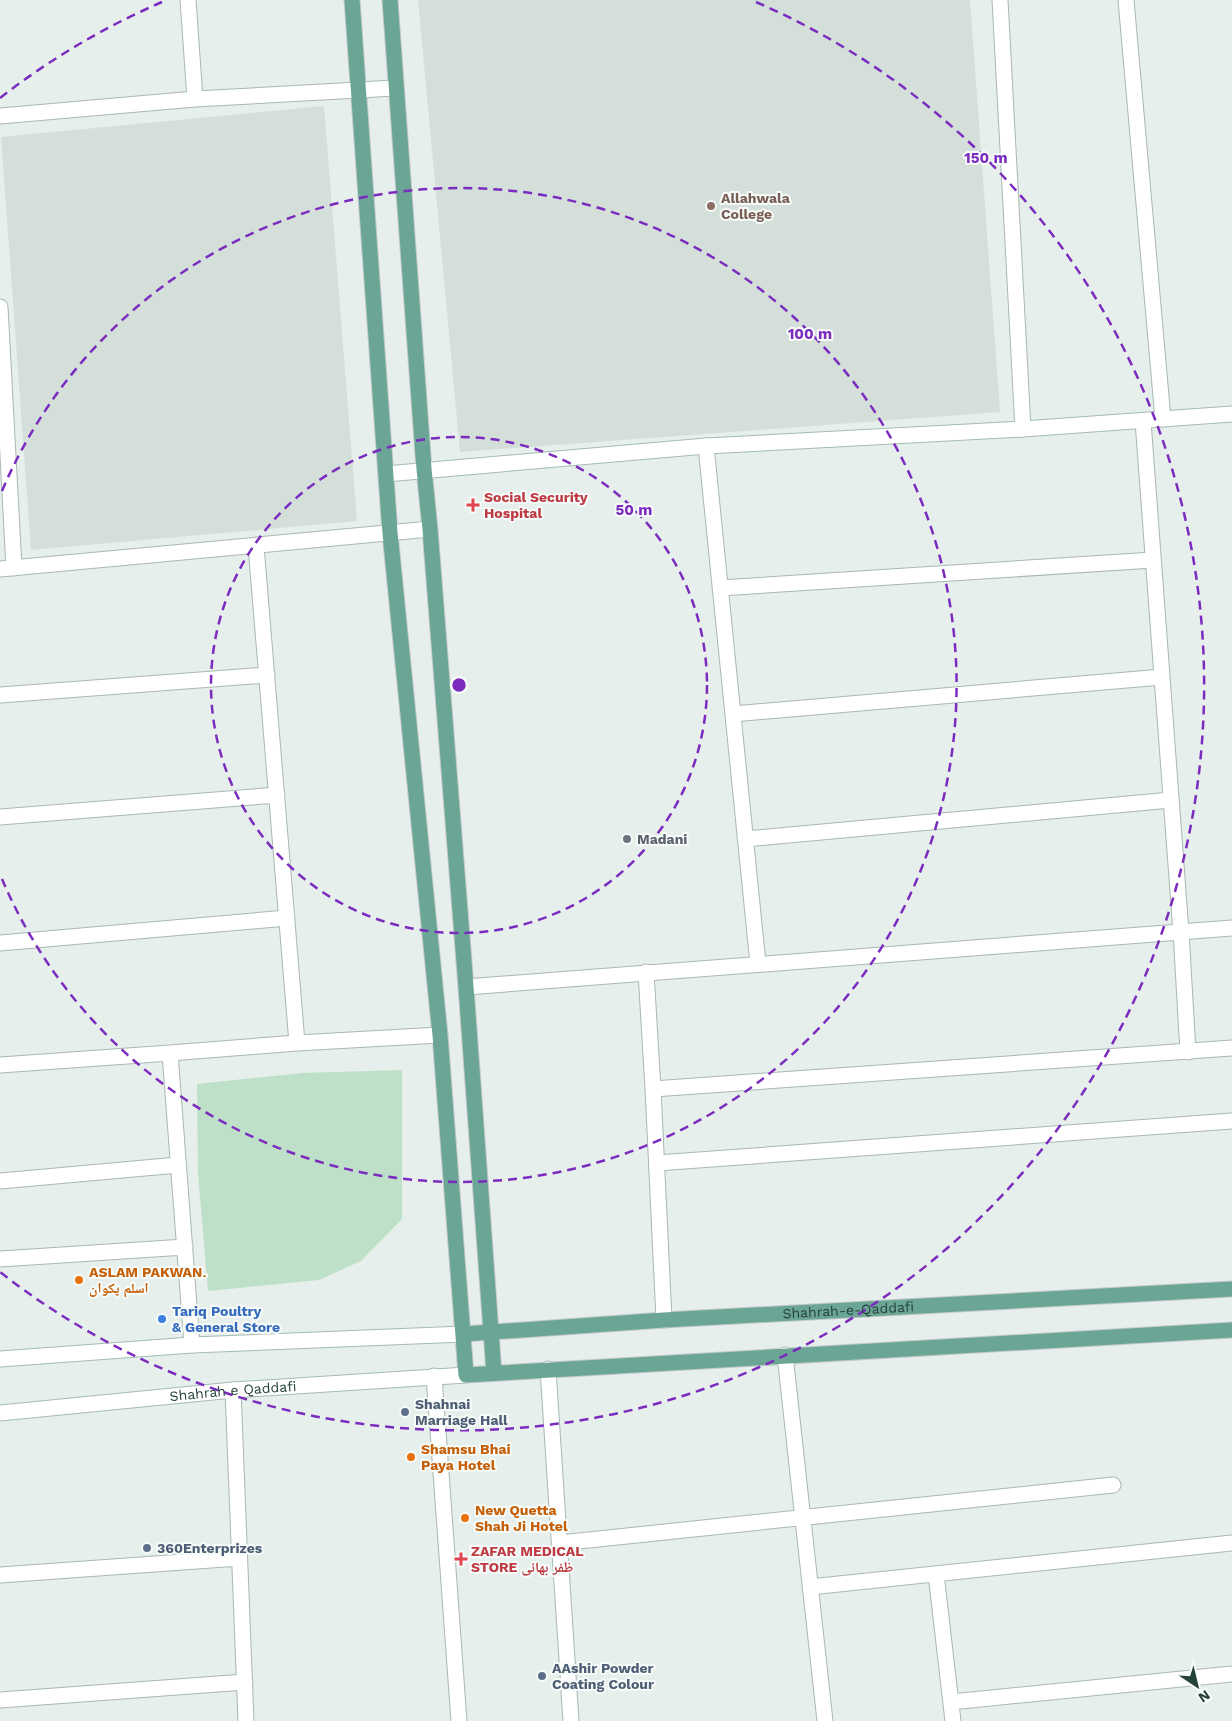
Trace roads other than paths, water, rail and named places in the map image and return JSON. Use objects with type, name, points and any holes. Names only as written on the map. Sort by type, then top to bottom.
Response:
[{"type":"main road","points":[[352,0],[390,533],[440,1036],[466,1375],[1232,1330]]},
{"type":"main road","points":[[390,0],[494,1374]]},
{"type":"main road","name":"Shahrah-e-Qaddafi","points":[[464,1334],[664,1320],[1232,1290]]},
{"type":"street","points":[[188,0],[196,99]]},
{"type":"street","points":[[1000,0],[1023,429]]},
{"type":"street","points":[[1126,0],[1163,419]]},
{"type":"street","points":[[0,116],[196,99],[396,88]]},
{"type":"street","points":[[0,307],[7,569],[430,529]]},
{"type":"street","points":[[386,474],[424,469],[706,446],[1023,429],[1232,414]]},
{"type":"street","points":[[1143,421],[1181,932],[1188,1052]]},
{"type":"street","points":[[706,446],[758,964]]},
{"type":"street","points":[[256,546],[297,1043]]},
{"type":"street","points":[[720,588],[1153,560]]},
{"type":"street","points":[[0,695],[267,675]]},
{"type":"street","points":[[733,714],[1162,677]]},
{"type":"street","points":[[0,817],[276,795]]},
{"type":"street","points":[[745,839],[1171,800]]},
{"type":"street","points":[[0,943],[287,918]]},
{"type":"street","points":[[466,987],[1232,928]]},
{"type":"street","points":[[646,972],[664,1320]]},
{"type":"street","points":[[0,1064],[297,1043],[440,1036]]},
{"type":"street","points":[[653,1089],[1232,1048]]},
{"type":"street","points":[[170,1053],[192,1345]]},
{"type":"street","points":[[657,1163],[1232,1121]]},
{"type":"street","points":[[0,1181],[178,1165]]},
{"type":"street","points":[[0,1259],[185,1247]]},
{"type":"street","points":[[0,1360],[192,1345],[464,1334]]},
{"type":"street","points":[[785,1355],[825,1721]]},
{"type":"street","points":[[548,1369],[571,1721]]},
{"type":"street","name":"Shahrah e Qaddafi","points":[[0,1412],[233,1390],[466,1375]]},
{"type":"street","points":[[434,1376],[459,1721]]},
{"type":"street","points":[[233,1390],[246,1721]]},
{"type":"street","points":[[560,1543],[1113,1485]]},
{"type":"street","points":[[810,1587],[1232,1544]]},
{"type":"street","points":[[0,1575],[239,1558]]},
{"type":"street","points":[[936,1574],[953,1721]]},
{"type":"street","points":[[951,1702],[1232,1674]]},
{"type":"street","points":[[0,1700],[245,1682]]},
{"type":"place","name":"Allahwala College","points":[[711,206]]},
{"type":"place","name":"Social Security Hospital","points":[[473,505]]},
{"type":"place","name":"Madani","points":[[627,839]]},
{"type":"place","name":"ASLAM PAKWAN۔ اسلم پکوان","points":[[79,1280]]},
{"type":"place","name":"Tariq Poultry & General Store","points":[[162,1319]]},
{"type":"place","name":"Shahnai Marriage Hall","points":[[405,1412]]},
{"type":"place","name":"Shamsu Bhai Paya Hotel","points":[[411,1457]]},
{"type":"place","name":"New Quetta Shah Ji Hotel","points":[[465,1518]]},
{"type":"place","name":"360Enterprizes","points":[[147,1548]]},
{"type":"place","name":"ZAFAR MEDICAL STORE ظفر بھائی","points":[[461,1559]]},
{"type":"place","name":"AAshir Powder Coating Colour","points":[[542,1676]]}]
